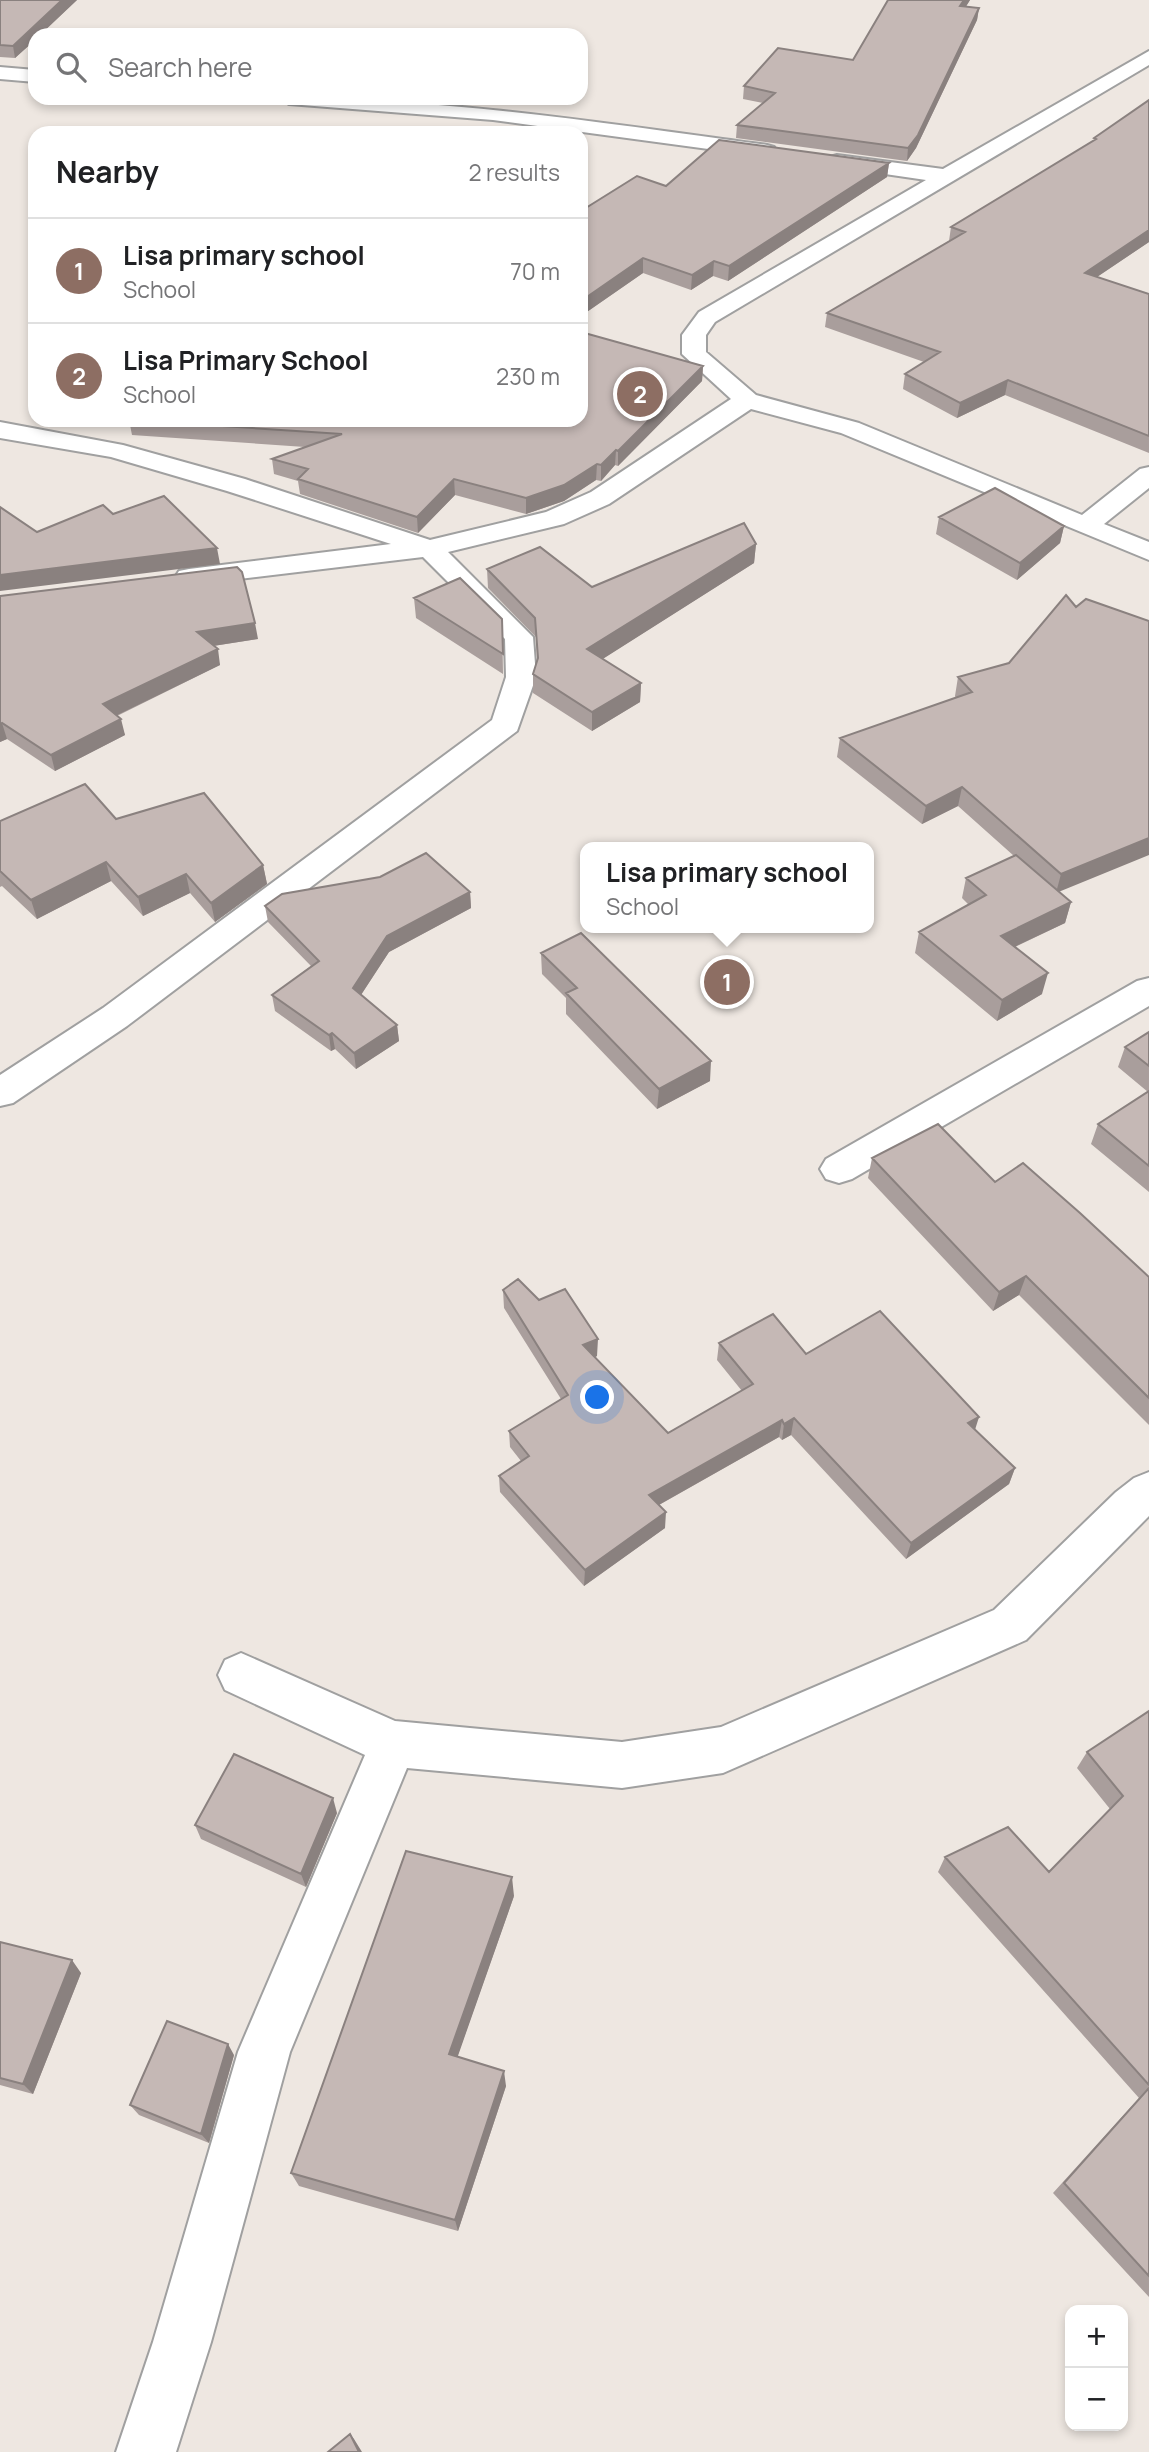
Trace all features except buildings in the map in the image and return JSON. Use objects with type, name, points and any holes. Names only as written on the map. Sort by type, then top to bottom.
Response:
[{"type":"street","points":[[1149,57],[707,317],[694,335],[694,354],[747,400],[850,428],[1149,552]]},
{"type":"street","points":[[0,73],[28,75]]},
{"type":"street","points":[[378,105],[493,114],[582,126]]},
{"type":"street","points":[[588,127],[781,153]]},
{"type":"street","points":[[822,159],[945,176]]},
{"type":"street","points":[[165,580],[429,548],[555,518],[600,498],[747,400]]},
{"type":"street","points":[[0,430],[114,450],[236,485],[429,548],[519,637],[521,677],[506,724],[115,1017],[0,1093]]},
{"type":"street","points":[[1085,525],[1149,475]]},
{"type":"street","points":[[839,1169],[1149,990]]},
{"type":"street","points":[[241,1675],[393,1744],[622,1765],[723,1750],[1010,1625],[1143,1505]]},
{"type":"street","points":[[146,2452],[182,2342],[264,2052],[393,1744]]},
{"type":"place","name":"Lisa Primary School","points":[[640,394]]},
{"type":"place","name":"Lisa primary school","points":[[727,982]]}]
